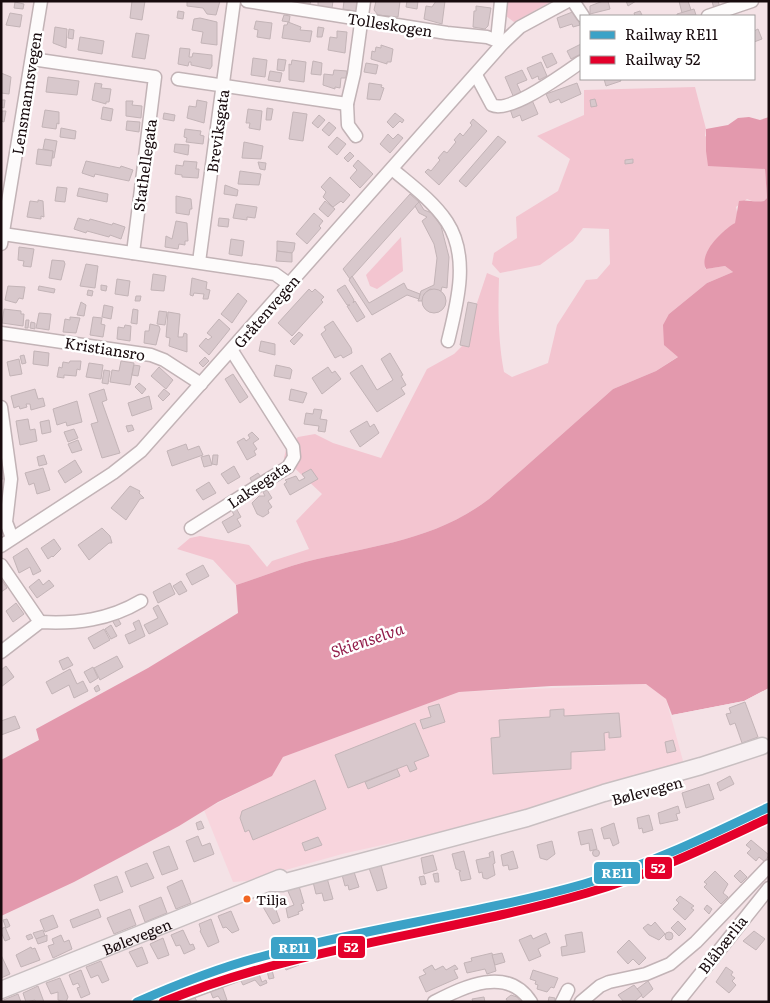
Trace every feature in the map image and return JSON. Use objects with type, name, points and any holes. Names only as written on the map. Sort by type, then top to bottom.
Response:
[{"type":"main road","name":"Bølevegen","points":[[1,990],[272,883],[282,883],[527,818],[555,814],[684,780],[743,758],[765,745]]},
{"type":"street","name":"Lensmannsvegen","points":[[2,239],[41,1]]},
{"type":"street","name":"Breviksgata","points":[[199,262],[234,1]]},
{"type":"street","name":"Tolleskogen","points":[[247,1],[500,41]]},
{"type":"street","points":[[356,136],[348,125],[348,104],[364,1]]},
{"type":"street","points":[[500,41],[501,1]]},
{"type":"street","name":"Gråtenvegen","points":[[1,546],[128,463],[155,437],[476,75],[500,41],[520,27],[568,1]]},
{"type":"street","points":[[573,1],[582,15]]},
{"type":"street","points":[[711,15],[752,1]]},
{"type":"street","name":"Stathellegata","points":[[32,58],[155,77],[132,253]]},
{"type":"street","points":[[476,75],[492,105],[501,107],[537,91],[580,63]]},
{"type":"street","points":[[178,79],[348,104]]},
{"type":"street","points":[[392,168],[430,202],[447,222],[455,241],[460,264],[459,294],[448,342]]},
{"type":"street","points":[[2,239],[199,262],[275,274],[289,284]]},
{"type":"street","name":"Kristiansro","points":[[1,333],[151,355],[164,360],[201,384]]},
{"type":"street","name":"Laksegata","points":[[191,528],[288,467],[294,458],[294,447],[232,351]]},
{"type":"street","points":[[1,406],[6,465],[11,490],[6,522],[12,538]]},
{"type":"street","points":[[1,565],[40,622]]},
{"type":"street","points":[[1,652],[40,622],[66,624],[88,621],[130,607],[141,600]]},
{"type":"street","points":[[581,1002],[600,986],[609,982],[646,974],[670,964],[696,942],[769,866]]},
{"type":"street","name":"Blåbærlia","points":[[678,1002],[769,888]]},
{"type":"street","points":[[164,1002],[273,961]]},
{"type":"street","points":[[434,1002],[472,986],[497,980],[516,987],[531,1002]]},
{"type":"shaded area","points":[[506,1],[552,1],[514,22],[506,16]]},
{"type":"shaded area","points":[[695,87],[706,129],[705,136],[759,168],[765,169],[767,198],[757,203],[747,199],[736,207],[738,217],[735,223],[720,235],[706,254],[705,269],[725,266],[733,272],[707,283],[669,314],[679,356],[656,371],[613,389],[489,499],[468,513],[424,533],[377,546],[305,562],[236,585],[213,560],[177,549],[190,538],[200,536],[249,545],[267,567],[272,561],[309,549],[296,521],[322,494],[284,458],[286,450],[298,437],[315,434],[333,443],[381,458],[427,369],[454,354],[466,342],[487,273],[499,278],[499,325],[504,372],[512,377],[548,363],[557,325],[586,280],[597,279],[610,264],[609,229],[583,228],[573,241],[540,265],[500,273],[492,264],[494,253],[517,238],[516,217],[558,191],[570,159],[537,136],[584,115],[584,90]]},
{"type":"shaded area","points":[[401,237],[403,271],[377,289],[370,286],[366,275]]},
{"type":"shaded area","points":[[646,684],[666,699],[685,768],[503,818],[342,854],[247,881],[233,882],[204,810],[272,776],[283,757],[459,692]]},
{"type":"water","name":"Skienselva","points":[[749,117],[760,120],[769,117],[769,688],[744,701],[672,715],[666,699],[646,684],[551,686],[459,692],[283,757],[272,776],[218,802],[179,826],[74,882],[1,916],[1,760],[39,740],[36,729],[148,668],[238,613],[236,585],[305,562],[377,546],[424,533],[468,513],[489,499],[613,389],[656,371],[678,357],[664,345],[663,325],[669,314],[707,283],[733,272],[725,266],[706,269],[704,263],[708,249],[718,236],[735,223],[739,201],[764,201],[767,198],[765,169],[708,166],[706,129],[728,125],[738,118]]},
{"type":"pier","points":[[769,688],[769,691],[746,703],[673,718],[672,715],[744,701]]},
{"type":"building","points":[[132,1],[145,1],[142,20],[130,18]]},
{"type":"building","points":[[187,1],[220,1],[216,15],[207,14],[203,8],[187,6]]},
{"type":"building","points":[[295,1],[311,1],[310,4]]},
{"type":"building","points":[[318,1],[333,1],[332,8],[318,6]]},
{"type":"building","points":[[344,1],[360,1],[359,8],[355,11],[343,9]]},
{"type":"building","points":[[376,1],[400,1],[398,17],[378,15],[374,10]]},
{"type":"building","points":[[407,1],[418,1],[417,9],[406,7]]},
{"type":"building","points":[[436,1],[445,1],[442,24],[424,19],[426,6],[432,7]]},
{"type":"building","points":[[608,1],[610,9],[590,14],[590,6]]},
{"type":"building","points":[[626,1],[636,1],[628,6]]},
{"type":"building","points":[[679,1],[688,1],[691,10],[682,13]]},
{"type":"building","points":[[712,1],[718,1],[720,7],[714,9]]},
{"type":"building","points":[[15,2],[24,4],[23,9],[14,8]]},
{"type":"building","points":[[476,6],[491,8],[488,26],[485,29],[473,27]]},
{"type":"building","points":[[694,9],[696,15],[677,15]]},
{"type":"building","points":[[178,11],[184,12],[183,19],[177,18]]},
{"type":"building","points":[[575,11],[580,25],[573,27],[572,24],[560,28],[557,18]]},
{"type":"building","points":[[640,11],[642,15],[635,15],[634,13]]},
{"type":"building","points":[[10,13],[22,15],[20,27],[6,25]]},
{"type":"building","points":[[284,15],[290,16],[289,22],[282,21]]},
{"type":"building","points":[[200,18],[217,22],[217,45],[201,43],[203,32],[192,30],[194,19]]},
{"type":"building","points":[[256,21],[272,23],[270,39],[257,37],[258,30],[254,29]]},
{"type":"building","points":[[288,22],[301,27],[300,30],[312,31],[310,42],[282,38],[284,25],[287,25]]},
{"type":"building","points":[[55,27],[67,29],[66,48],[53,43]]},
{"type":"building","points":[[318,27],[324,28],[322,37],[317,37]]},
{"type":"building","points":[[69,29],[74,30],[73,39],[68,38]]},
{"type":"building","points":[[758,29],[762,39],[755,42],[755,30]]},
{"type":"building","points":[[337,31],[347,32],[345,53],[328,50],[330,37],[337,38]]},
{"type":"building","points":[[136,33],[149,35],[145,59],[132,57]]},
{"type":"building","points":[[80,37],[104,41],[102,54],[78,50]]},
{"type":"building","points":[[580,44],[580,54],[571,59],[567,51]]},
{"type":"building","points":[[381,45],[393,49],[391,62],[387,62],[387,64],[371,59],[372,51],[375,52],[376,47],[381,48]]},
{"type":"building","points":[[180,48],[190,49],[189,57],[192,57],[193,53],[212,55],[212,66],[210,69],[191,65],[191,62],[189,62],[188,66],[178,64]]},
{"type":"building","points":[[552,53],[557,63],[547,68],[542,57]]},
{"type":"building","points":[[253,58],[267,60],[265,77],[251,75]]},
{"type":"building","points":[[278,59],[286,60],[284,71],[277,70]]},
{"type":"building","points":[[292,60],[306,62],[304,82],[289,80],[289,64],[291,65]]},
{"type":"building","points":[[313,61],[322,63],[321,75],[311,74]]},
{"type":"building","points":[[541,62],[547,76],[539,80],[538,76],[532,79],[527,68]]},
{"type":"building","points":[[366,63],[378,65],[376,74],[364,72]]},
{"type":"building","points":[[334,70],[347,71],[346,78],[341,78],[340,88],[335,87],[335,89],[323,85],[324,74],[333,75]]},
{"type":"building","points":[[522,70],[527,80],[517,84],[522,95],[514,98],[505,77]]},
{"type":"building","points":[[270,71],[282,73],[280,82],[268,80]]},
{"type":"building","points":[[1,73],[11,77],[9,94],[1,93]]},
{"type":"building","points":[[48,77],[79,81],[77,95],[46,92]]},
{"type":"building","points":[[604,80],[621,81],[606,86]]},
{"type":"building","points":[[95,83],[102,84],[101,88],[111,89],[109,102],[106,102],[106,104],[92,100]]},
{"type":"building","points":[[369,83],[382,85],[381,87],[384,88],[380,100],[367,99]]},
{"type":"building","points":[[577,83],[581,94],[561,103],[559,99],[550,103],[546,94]]},
{"type":"building","points":[[595,99],[597,106],[591,107],[590,100]]},
{"type":"building","points":[[1,100],[5,100],[4,108],[1,107]]},
{"type":"building","points":[[197,100],[207,102],[204,123],[187,118],[189,106],[196,107]]},
{"type":"building","points":[[532,100],[538,114],[522,121],[520,115],[513,118],[510,109]]},
{"type":"building","points":[[126,101],[133,101],[132,105],[142,106],[141,118],[126,116]]},
{"type":"building","points":[[103,107],[113,109],[111,121],[101,119]]},
{"type":"building","points":[[267,108],[273,109],[271,120],[266,120]]},
{"type":"building","points":[[248,109],[262,111],[260,130],[249,128],[250,123],[246,123]]},
{"type":"building","points":[[45,110],[59,112],[59,124],[57,123],[56,129],[42,127]]},
{"type":"building","points":[[2,111],[6,111],[4,122],[1,121]]},
{"type":"building","points":[[293,112],[307,114],[303,141],[289,139]]},
{"type":"building","points":[[164,113],[175,115],[174,121],[163,119]]},
{"type":"building","points":[[395,113],[404,120],[402,123],[400,121],[393,128],[387,122]]},
{"type":"building","points":[[319,115],[325,120],[318,128],[312,123]]},
{"type":"building","points":[[473,119],[487,131],[439,185],[425,172],[428,169],[431,171],[440,160],[438,158],[444,151],[447,153],[456,142],[454,140],[460,133],[463,136],[472,125],[470,123]]},
{"type":"building","points":[[127,121],[140,122],[139,132],[126,130]]},
{"type":"building","points":[[329,122],[336,128],[329,136],[322,130]]},
{"type":"building","points":[[61,128],[76,131],[75,139],[60,137]]},
{"type":"building","points":[[185,129],[201,131],[200,135],[204,136],[203,144],[186,142],[187,138],[184,137]]},
{"type":"building","points":[[388,134],[393,139],[398,134],[403,138],[390,153],[380,144]]},
{"type":"building","points":[[498,136],[506,142],[466,187],[459,181]]},
{"type":"building","points":[[337,137],[346,144],[337,155],[328,147]]},
{"type":"building","points":[[45,139],[57,141],[54,158],[52,158],[53,151],[43,149]]},
{"type":"building","points":[[244,142],[263,146],[261,159],[242,158]]},
{"type":"building","points":[[175,144],[189,145],[188,155],[174,152]]},
{"type":"building","points":[[38,149],[53,151],[51,166],[36,164]]},
{"type":"building","points":[[350,152],[354,156],[348,162],[344,158]]},
{"type":"building","points":[[633,159],[633,163],[625,164],[625,160]]},
{"type":"building","points":[[358,160],[373,174],[360,188],[350,178],[357,170],[353,166]]},
{"type":"building","points":[[86,161],[120,168],[121,166],[133,170],[129,181],[95,174],[94,177],[82,173]]},
{"type":"building","points":[[184,161],[197,162],[196,169],[199,169],[198,178],[182,177],[182,175],[175,174],[176,165],[183,166]]},
{"type":"building","points":[[258,162],[266,163],[265,170],[260,169]]},
{"type":"building","points":[[240,171],[261,174],[259,185],[238,184]]},
{"type":"building","points":[[330,177],[350,195],[343,203],[341,201],[333,207],[323,197],[326,192],[321,187]]},
{"type":"building","points":[[225,185],[238,190],[237,196],[224,194]]},
{"type":"building","points":[[57,187],[67,188],[65,202],[55,201]]},
{"type":"building","points":[[79,188],[108,194],[107,202],[77,196]]},
{"type":"building","points":[[410,194],[419,202],[350,279],[343,269]]},
{"type":"building","points":[[176,196],[191,199],[192,209],[190,209],[189,215],[176,213]]},
{"type":"building","points":[[38,200],[43,201],[44,217],[41,216],[41,219],[27,217],[30,201],[38,202]]},
{"type":"building","points":[[325,201],[335,209],[328,217],[319,209]]},
{"type":"building","points":[[419,202],[424,210],[432,213],[441,226],[449,257],[447,288],[442,287],[441,291],[430,289],[424,294],[422,301],[418,301],[421,291],[434,285],[437,258],[434,244],[422,221],[427,217],[419,213],[415,206]]},
{"type":"building","points":[[236,204],[257,207],[255,218],[247,217],[247,220],[233,218]]},
{"type":"building","points":[[314,213],[323,221],[319,226],[321,228],[307,244],[296,234]]},
{"type":"building","points":[[78,218],[112,225],[113,223],[125,227],[121,239],[110,235],[109,237],[74,229]]},
{"type":"building","points":[[219,218],[229,219],[228,227],[218,226]]},
{"type":"building","points":[[176,221],[187,223],[188,241],[185,241],[185,245],[179,244],[178,249],[165,247],[166,236],[172,239]]},
{"type":"building","points":[[231,239],[244,241],[242,256],[229,254]]},
{"type":"building","points":[[277,241],[295,243],[294,250],[292,253],[277,251]]},
{"type":"building","points":[[19,247],[34,249],[31,267],[23,266],[24,261],[18,260]]},
{"type":"building","points":[[277,251],[292,253],[292,262],[276,261]]},
{"type":"building","points":[[52,260],[64,261],[61,280],[49,278]]},
{"type":"building","points":[[86,264],[98,266],[95,288],[80,286]]},
{"type":"building","points":[[153,274],[166,276],[164,291],[151,290]]},
{"type":"building","points":[[352,276],[369,303],[404,283],[407,289],[420,294],[419,299],[407,295],[372,315],[349,280]]},
{"type":"building","points":[[192,278],[207,282],[206,289],[210,290],[208,299],[203,299],[204,294],[194,293],[193,296],[190,295]]},
{"type":"building","points":[[117,279],[130,281],[128,296],[115,294]]},
{"type":"building","points":[[101,285],[107,286],[106,291],[101,290]]},
{"type":"building","points":[[345,285],[354,300],[353,303],[355,301],[365,317],[357,322],[347,306],[350,305],[347,305],[337,290]]},
{"type":"building","points":[[8,286],[25,287],[23,299],[19,298],[16,303],[5,300]]},
{"type":"building","points":[[39,286],[55,289],[54,293],[38,290]]},
{"type":"building","points":[[309,289],[312,292],[315,289],[324,297],[321,300],[323,302],[292,336],[278,323]]},
{"type":"building","points":[[434,289],[443,292],[446,301],[443,310],[434,313],[425,310],[422,301],[425,292]]},
{"type":"building","points":[[88,290],[93,291],[92,296],[87,295]]},
{"type":"building","points":[[238,293],[247,301],[232,323],[221,314]]},
{"type":"building","points":[[136,296],[141,296],[140,301],[135,301]]},
{"type":"building","points":[[81,302],[86,305],[84,316],[77,315]]},
{"type":"building","points":[[468,302],[477,304],[469,347],[460,345]]},
{"type":"building","points":[[104,305],[113,307],[111,319],[102,317]]},
{"type":"building","points":[[4,309],[21,311],[21,314],[24,314],[23,326],[2,323]]},
{"type":"building","points":[[133,309],[138,310],[137,324],[131,323]]},
{"type":"building","points":[[159,311],[167,312],[165,325],[157,324]]},
{"type":"building","points":[[168,312],[180,314],[178,337],[183,337],[184,333],[187,334],[187,352],[169,346],[170,338],[166,337]]},
{"type":"building","points":[[39,313],[51,314],[49,330],[36,328]]},
{"type":"building","points":[[70,317],[80,318],[76,333],[63,332],[65,319],[70,320]]},
{"type":"building","points":[[93,317],[102,318],[101,324],[105,325],[103,337],[90,335]]},
{"type":"building","points":[[219,319],[230,329],[209,355],[199,346],[206,338],[208,340],[212,337],[207,333]]},
{"type":"building","points":[[26,320],[29,320],[28,328],[25,328]]},
{"type":"building","points":[[333,321],[351,348],[352,353],[343,358],[341,355],[335,358],[321,334],[326,330],[324,327]]},
{"type":"building","points":[[31,322],[35,323],[35,329],[30,328]]},
{"type":"building","points":[[150,324],[159,326],[160,329],[156,345],[144,343],[145,331],[149,331]]},
{"type":"building","points":[[125,325],[131,326],[130,341],[117,339],[118,327],[124,328]]},
{"type":"building","points":[[299,332],[303,335],[294,345],[290,341]]},
{"type":"building","points":[[261,341],[275,344],[275,355],[259,351]]},
{"type":"building","points":[[34,351],[49,353],[48,366],[33,364]]},
{"type":"building","points":[[390,353],[403,375],[401,376],[406,385],[401,388],[405,394],[377,412],[350,373],[362,365],[377,390],[393,380],[381,359]]},
{"type":"building","points":[[24,355],[26,363],[22,364],[20,356]]},
{"type":"building","points":[[205,357],[209,361],[203,367],[199,363]]},
{"type":"building","points":[[19,359],[22,374],[10,376],[7,362]]},
{"type":"building","points":[[70,361],[81,361],[80,370],[77,369],[76,376],[64,375],[64,378],[57,377],[59,367],[62,368],[63,362],[69,363]]},
{"type":"building","points":[[121,361],[134,363],[130,385],[110,382],[112,370],[119,371]]},
{"type":"building","points":[[89,363],[103,365],[101,379],[86,377]]},
{"type":"building","points":[[134,365],[140,366],[138,376],[132,375]]},
{"type":"building","points":[[276,365],[292,370],[290,379],[274,376]]},
{"type":"building","points":[[159,367],[173,380],[166,389],[151,376]]},
{"type":"building","points":[[328,367],[332,373],[335,371],[341,379],[322,394],[312,378]]},
{"type":"building","points":[[104,370],[110,371],[108,384],[102,383]]},
{"type":"building","points":[[233,374],[248,397],[240,403],[225,379]]},
{"type":"building","points":[[139,383],[146,389],[142,394],[135,387]]},
{"type":"building","points":[[35,389],[38,399],[43,398],[45,406],[31,410],[30,404],[26,404],[27,407],[20,409],[19,406],[14,408],[11,396]]},
{"type":"building","points":[[104,389],[107,400],[102,402],[120,453],[102,458],[91,424],[98,422],[89,394]]},
{"type":"building","points":[[164,389],[170,394],[163,401],[158,396]]},
{"type":"building","points":[[291,389],[307,393],[303,403],[289,400]]},
{"type":"building","points":[[149,396],[152,409],[132,416],[128,403]]},
{"type":"building","points":[[77,401],[82,422],[67,426],[66,422],[57,425],[53,409]]},
{"type":"building","points":[[314,409],[322,410],[320,419],[327,420],[325,432],[318,431],[319,426],[304,424],[306,413],[313,414]]},
{"type":"building","points":[[28,419],[30,430],[35,429],[37,441],[20,445],[16,421]]},
{"type":"building","points":[[49,420],[51,432],[42,434],[40,422]]},
{"type":"building","points":[[367,421],[370,427],[374,424],[379,433],[360,447],[350,431]]},
{"type":"building","points":[[132,425],[134,430],[128,432],[126,426]]},
{"type":"building","points":[[74,429],[78,438],[68,442],[64,432]]},
{"type":"building","points":[[252,432],[259,439],[253,443],[257,449],[254,451],[256,455],[247,460],[237,442],[244,438],[246,441],[250,438],[248,435]]},
{"type":"building","points":[[78,440],[82,450],[72,453],[68,444]]},
{"type":"building","points":[[186,444],[188,450],[199,446],[203,455],[172,466],[167,451]]},
{"type":"building","points":[[44,455],[47,464],[39,466],[37,457]]},
{"type":"building","points":[[209,455],[212,465],[204,467],[201,457]]},
{"type":"building","points":[[213,455],[218,455],[217,465],[212,464]]},
{"type":"building","points":[[75,460],[82,472],[65,483],[58,471]]},
{"type":"building","points":[[234,466],[240,477],[228,484],[221,474]]},
{"type":"building","points":[[43,468],[50,490],[37,494],[34,483],[29,485],[25,473]]},
{"type":"building","points":[[311,469],[318,479],[290,495],[284,484],[287,482],[285,480],[296,476],[299,481],[305,478],[302,474]]},
{"type":"building","points":[[1,470],[5,470],[5,479],[1,479]]},
{"type":"building","points":[[258,473],[261,477],[252,482],[250,478]]},
{"type":"building","points":[[209,482],[216,493],[203,500],[196,490]]},
{"type":"building","points":[[130,486],[140,491],[139,493],[144,498],[140,499],[126,520],[111,508]]},
{"type":"building","points":[[267,490],[272,498],[268,501],[272,507],[268,510],[269,513],[263,517],[257,514],[252,503],[259,496],[265,496],[263,492]]},
{"type":"building","points":[[236,508],[241,517],[237,519],[241,526],[228,533],[222,522],[234,515],[232,511]]},
{"type":"building","points":[[102,528],[110,536],[112,543],[109,543],[89,560],[78,545]]},
{"type":"building","points":[[54,539],[61,549],[48,559],[41,548]]},
{"type":"building","points":[[27,548],[41,571],[33,575],[30,567],[19,573],[13,557]]},
{"type":"building","points":[[203,565],[209,576],[192,585],[186,574]]},
{"type":"building","points":[[1,579],[7,588],[1,592]]},
{"type":"building","points":[[39,579],[43,585],[49,580],[54,586],[37,598],[29,587]]},
{"type":"building","points":[[181,581],[187,591],[179,595],[173,586]]},
{"type":"building","points":[[170,583],[175,594],[158,603],[153,592]]},
{"type":"building","points":[[16,603],[24,614],[13,622],[6,611]]},
{"type":"building","points":[[158,605],[168,624],[149,634],[144,625],[158,618],[153,608]]},
{"type":"building","points":[[117,617],[121,624],[116,627],[112,620]]},
{"type":"building","points":[[139,620],[145,636],[129,644],[125,635],[136,630],[133,623]]},
{"type":"building","points":[[111,625],[117,636],[111,639],[105,629]]},
{"type":"building","points":[[104,629],[110,640],[94,649],[88,638]]},
{"type":"building","points":[[117,656],[123,667],[100,680],[94,668]]},
{"type":"building","points":[[68,657],[73,665],[63,670],[59,661]]},
{"type":"building","points":[[6,666],[14,677],[1,687],[1,670]]},
{"type":"building","points":[[93,667],[98,678],[90,683],[84,672]]},
{"type":"building","points":[[70,669],[77,684],[83,681],[88,691],[74,698],[69,685],[52,694],[46,682]]},
{"type":"building","points":[[98,685],[100,690],[96,692],[94,688]]},
{"type":"building","points":[[745,702],[758,737],[742,743],[735,723],[730,725],[726,714],[731,713],[729,708]]},
{"type":"building","points":[[439,704],[445,722],[423,729],[420,720],[431,717],[428,707]]},
{"type":"building","points":[[564,709],[564,716],[619,713],[621,737],[609,738],[609,732],[604,733],[605,750],[571,752],[571,769],[493,774],[491,738],[500,737],[499,720],[550,717],[550,710]]},
{"type":"building","points":[[15,716],[20,728],[1,735],[1,721]]},
{"type":"building","points":[[415,723],[429,756],[414,762],[417,769],[410,772],[407,765],[348,788],[335,755]]},
{"type":"building","points":[[673,740],[676,751],[667,753],[665,742]]},
{"type":"building","points":[[397,769],[400,776],[368,789],[365,782]]},
{"type":"building","points":[[730,776],[734,784],[720,791],[717,783]]},
{"type":"building","points":[[315,780],[326,809],[253,840],[249,830],[245,832],[240,818],[242,811]]},
{"type":"building","points":[[709,784],[714,799],[686,808],[682,793]]},
{"type":"building","points":[[678,806],[680,813],[676,814],[678,820],[660,824],[658,813]]},
{"type":"building","points":[[649,815],[653,830],[643,833],[642,828],[639,829],[637,818]]},
{"type":"building","points":[[201,821],[204,828],[198,830],[196,823]]},
{"type":"building","points":[[614,823],[619,843],[613,846],[610,838],[604,839],[601,828]]},
{"type":"building","points":[[592,829],[597,849],[590,851],[589,843],[581,845],[578,832]]},
{"type":"building","points":[[198,836],[202,846],[210,843],[214,854],[194,862],[186,841]]},
{"type":"building","points":[[318,837],[322,845],[305,851],[302,843]]},
{"type":"building","points":[[751,840],[769,855],[765,862],[759,857],[756,861],[747,853],[751,849],[746,845]]},
{"type":"building","points":[[552,841],[555,854],[547,860],[540,858],[537,845]]},
{"type":"building","points":[[169,846],[178,869],[162,875],[153,852]]},
{"type":"building","points":[[596,849],[600,853],[596,857],[592,853]]},
{"type":"building","points":[[464,851],[471,879],[461,881],[459,872],[461,871],[456,869],[452,854]]},
{"type":"building","points":[[493,851],[495,875],[487,879],[483,878],[482,872],[479,873],[476,860],[490,857],[489,853]]},
{"type":"building","points":[[513,851],[518,868],[509,870],[508,865],[503,866],[501,855]]},
{"type":"building","points":[[433,855],[437,870],[424,874],[421,858]]},
{"type":"building","points":[[147,863],[154,878],[131,887],[125,872]]},
{"type":"building","points":[[381,865],[387,888],[377,891],[369,868]]},
{"type":"building","points":[[740,870],[747,877],[741,883],[734,876]]},
{"type":"building","points":[[715,871],[728,884],[723,893],[728,897],[721,904],[704,887],[707,884],[704,882]]},
{"type":"building","points":[[354,872],[359,887],[349,890],[348,885],[345,886],[342,875]]},
{"type":"building","points":[[438,873],[439,882],[435,882],[433,874]]},
{"type":"building","points":[[117,876],[123,892],[100,901],[94,885]]},
{"type":"building","points":[[424,876],[426,884],[421,885],[419,877]]},
{"type":"building","points":[[327,878],[333,899],[324,901],[322,893],[316,894],[313,882]]},
{"type":"building","points":[[182,880],[191,903],[176,909],[167,887]]},
{"type":"building","points":[[299,886],[304,903],[301,904],[303,910],[298,912],[299,914],[288,918],[286,908],[294,905],[287,889]]},
{"type":"building","points":[[271,896],[280,921],[273,924],[259,900]]},
{"type":"building","points":[[680,896],[694,906],[691,908],[694,910],[685,920],[673,909],[679,903],[676,900]]},
{"type":"building","points":[[161,897],[167,913],[145,922],[139,906]]},
{"type":"building","points":[[707,905],[712,909],[709,914],[704,909]]},
{"type":"building","points":[[98,909],[101,917],[73,928],[70,920]]},
{"type":"building","points":[[130,909],[136,925],[114,934],[107,918]]},
{"type":"building","points":[[231,911],[239,930],[232,933],[226,927],[223,928],[218,916]]},
{"type":"building","points":[[53,915],[58,927],[45,932],[40,920]]},
{"type":"building","points":[[7,919],[10,926],[6,928],[3,920]]},
{"type":"building","points":[[211,919],[219,942],[208,947],[200,931],[199,924]]},
{"type":"building","points":[[678,921],[686,929],[679,936],[671,928]]},
{"type":"building","points":[[655,922],[665,934],[659,940],[649,935],[643,928],[648,924],[651,926]]},
{"type":"building","points":[[5,927],[10,939],[5,941],[1,929]]},
{"type":"building","points":[[43,930],[45,936],[36,939],[33,933]]},
{"type":"building","points":[[183,930],[190,945],[193,944],[195,949],[184,954],[180,945],[176,946],[171,935]]},
{"type":"building","points":[[754,931],[765,939],[756,950],[743,941]]},
{"type":"building","points":[[582,932],[585,952],[562,956],[561,947],[567,946],[565,935]]},
{"type":"building","points":[[669,932],[673,936],[669,940],[665,936]]},
{"type":"building","points":[[546,933],[550,943],[538,949],[541,956],[529,961],[519,940],[531,935],[533,939]]},
{"type":"building","points":[[31,934],[33,938],[28,940],[26,936]]},
{"type":"building","points":[[47,935],[47,941],[38,944],[36,939]]},
{"type":"building","points":[[61,935],[64,942],[69,940],[72,949],[53,958],[48,946],[54,944],[52,939]]},
{"type":"building","points":[[163,938],[169,955],[158,959],[150,944]]},
{"type":"building","points":[[629,940],[646,958],[639,965],[633,959],[628,964],[617,952]]},
{"type":"building","points":[[31,947],[32,949],[35,948],[40,960],[21,967],[16,955]]},
{"type":"building","points":[[142,947],[148,963],[137,967],[129,952]]},
{"type":"building","points":[[492,953],[496,971],[487,974],[485,969],[467,973],[464,963],[472,961],[471,958]]},
{"type":"building","points":[[502,953],[505,962],[495,965],[492,955]]},
{"type":"building","points":[[1,955],[10,974],[1,978]]},
{"type":"building","points":[[295,956],[299,965],[286,970],[282,962]]},
{"type":"building","points":[[101,961],[109,980],[102,983],[98,975],[91,978],[86,967]]},
{"type":"building","points":[[432,965],[435,970],[443,966],[446,970],[455,965],[458,969],[454,970],[458,978],[426,992],[419,977],[426,974],[423,970]]},
{"type":"building","points":[[726,967],[733,972],[731,975],[735,978],[732,981],[736,985],[729,993],[716,982]]},
{"type":"building","points":[[81,970],[90,994],[81,998],[77,988],[80,987],[78,983],[73,985],[69,975]]},
{"type":"building","points":[[272,970],[274,978],[269,979],[267,971]]},
{"type":"building","points":[[533,970],[558,978],[554,988],[551,987],[547,992],[537,989],[536,981],[530,979]]},
{"type":"building","points":[[259,974],[262,982],[266,980],[267,983],[260,986],[255,980],[243,985],[239,977]]},
{"type":"building","points":[[60,978],[68,997],[66,1002],[58,1000],[58,992],[51,994],[46,983]]},
{"type":"building","points":[[648,981],[653,989],[643,998],[637,989]]},
{"type":"building","points":[[221,983],[227,1000],[222,1002],[218,996],[213,998],[209,988]]},
{"type":"building","points":[[634,985],[642,995],[634,1002],[624,1002],[618,995]]},
{"type":"building","points":[[38,986],[44,1002],[36,1002],[35,1000],[26,1002],[23,993]]},
{"type":"building","points":[[193,993],[197,1002],[183,1002],[181,998]]},
{"type":"building","points":[[18,994],[21,1002],[1,1002],[1,1001]]},
{"type":"building","points":[[511,995],[517,997],[521,1002],[508,1002],[506,999]]},
{"type":"building","points":[[484,997],[485,1002],[473,1002],[472,999]]},
{"type":"building","points":[[549,997],[555,998],[555,1002],[548,1002]]},
{"type":"rail line","name":"RE11","points":[[137,1002],[199,976],[264,956],[344,937],[505,904],[584,884],[655,859],[769,807]]},
{"type":"rail line","name":"52","points":[[163,1002],[267,967],[534,907],[587,893],[656,869],[769,818]]},
{"type":"place","name":"Tilja","points":[[247,899]]}]
